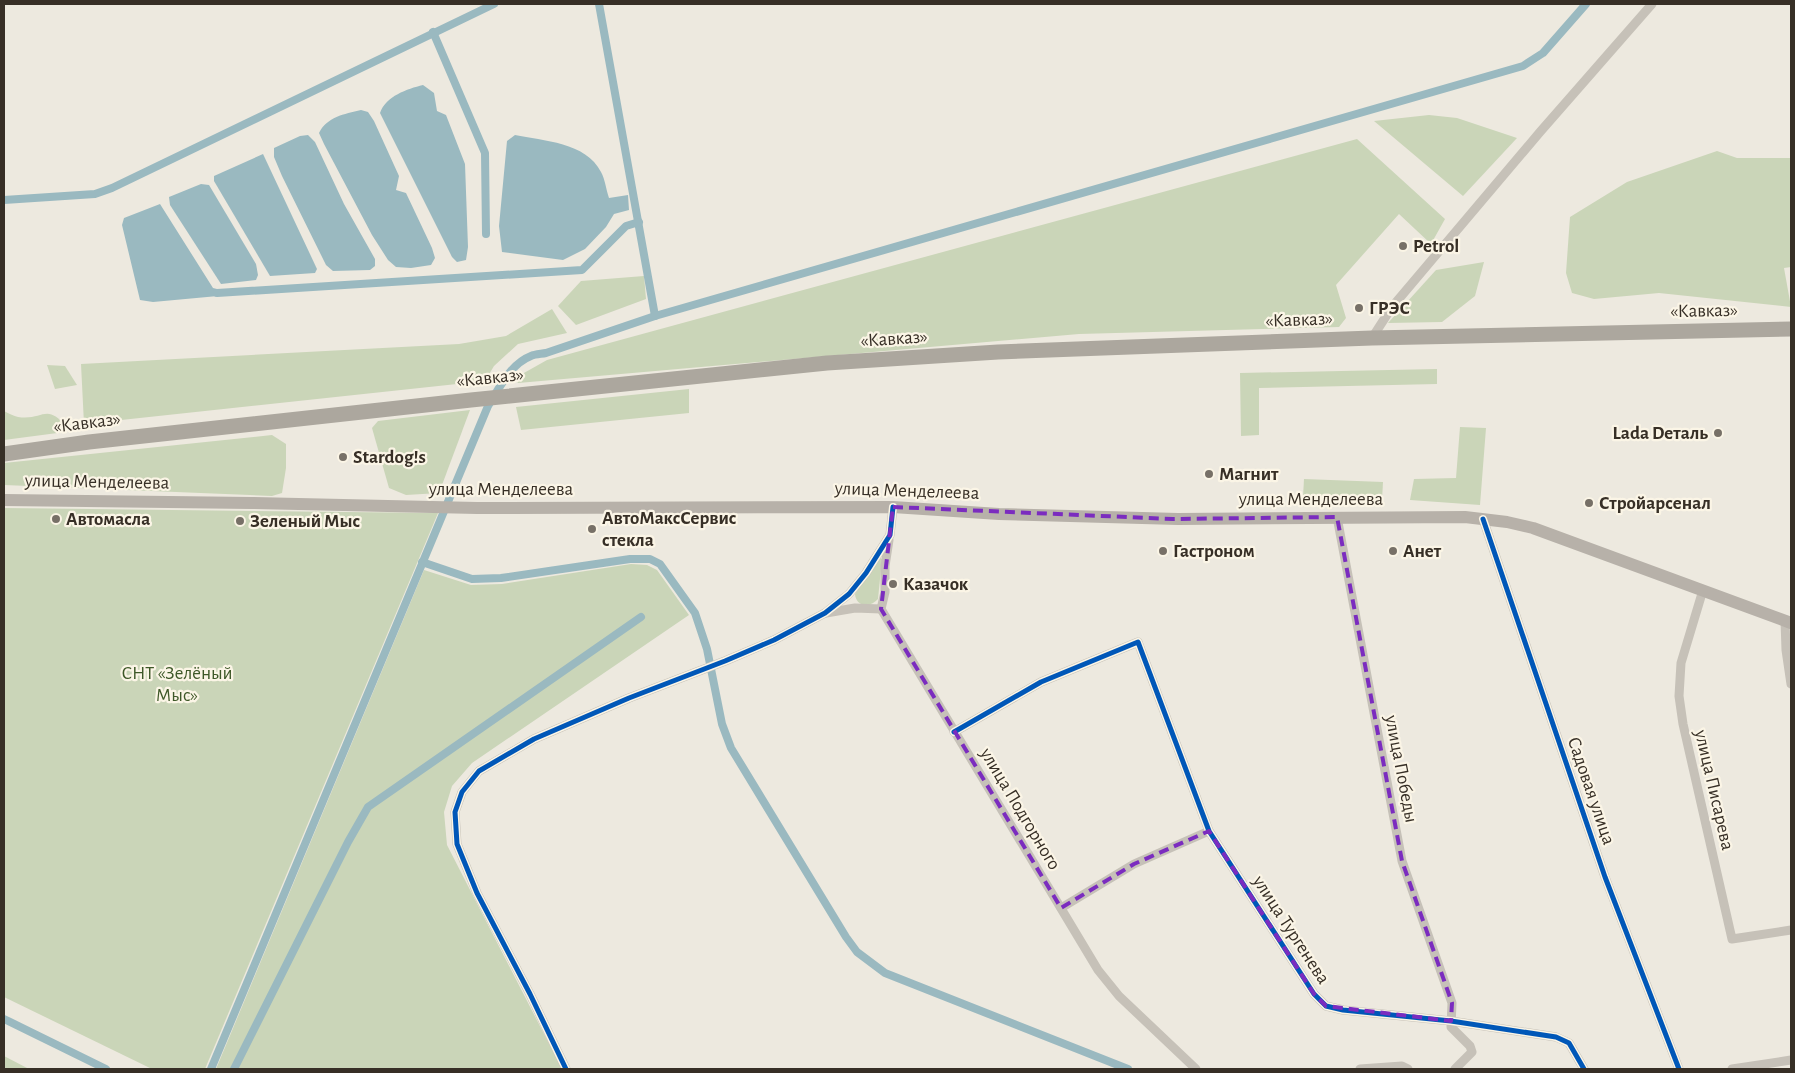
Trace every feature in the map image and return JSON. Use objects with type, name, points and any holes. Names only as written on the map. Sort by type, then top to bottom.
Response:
[{"type":"highway","name":"«Кавказ»","points":[[4,454],[90,442],[516,395],[827,364],[979,353],[1372,338],[1791,329]]},
{"type":"main road","name":"улица Менделеева","points":[[4,500],[278,503],[429,508],[893,507],[998,514],[1178,519],[1483,518],[1533,528],[1788,622]]},
{"type":"street","points":[[1372,338],[1392,307],[1540,132],[1652,4]]},
{"type":"street","points":[[825,613],[855,608],[880,609],[885,592],[885,566],[893,507]]},
{"type":"street","name":"улица Победы","points":[[1337,517],[1402,861],[1452,1003],[1451,1020]]},
{"type":"street","name":"Садовая улица","points":[[1483,518],[1605,877],[1679,1069]]},
{"type":"street","points":[[566,1069],[530,994],[477,893],[457,844],[455,812],[462,792],[479,771],[534,739],[628,698],[774,640],[825,613],[848,594],[866,573],[890,535]]},
{"type":"street","name":"улица Писарева","points":[[1704,590],[1681,663],[1679,696],[1683,724],[1732,939],[1791,930]]},
{"type":"street","name":"улица Подгорного","points":[[880,609],[1098,970],[1119,996],[1196,1069]]},
{"type":"street","points":[[1788,622],[1786,650],[1791,684]]},
{"type":"street","name":"улица Тургенева","points":[[954,732],[1041,682],[1138,642],[1209,831],[1314,994],[1326,1006],[1343,1010],[1451,1020],[1556,1037],[1569,1043],[1584,1069]]},
{"type":"street","points":[[1061,908],[1134,864],[1209,831]]},
{"type":"street","points":[[1451,1020],[1450,1027],[1470,1046],[1472,1052],[1455,1069]]},
{"type":"street","points":[[1732,1069],[1791,1060]]},
{"type":"street","points":[[1360,1069],[1402,1066],[1408,1069]]},
{"type":"highlighted area","points":[[893,507],[1173,519],[1337,517],[1402,861],[1452,1003],[1451,1021],[1326,1006],[1314,994],[1209,831],[1134,864],[1061,908],[881,609]]},
{"type":"green space","points":[[1429,115],[1457,118],[1517,138],[1463,196],[1374,121]]},
{"type":"green space","points":[[1357,139],[1445,219],[1431,244],[1399,214],[1336,285],[1346,318],[1339,327],[1079,334],[518,383],[515,378],[547,360]]},
{"type":"green space","points":[[1717,151],[1737,158],[1791,158],[1791,267],[1784,268],[1791,307],[1659,293],[1594,299],[1572,293],[1566,273],[1570,217],[1627,182]]},
{"type":"green space","points":[[1484,262],[1475,296],[1442,322],[1388,323],[1436,270]]},
{"type":"green space","points":[[644,276],[646,299],[576,325],[558,306],[581,281]]},
{"type":"green space","points":[[552,309],[567,333],[518,344],[494,366],[485,381],[84,424],[81,364],[459,344],[506,336]]},
{"type":"green space","points":[[47,365],[65,366],[77,385],[55,389]]},
{"type":"green space","points":[[1437,369],[1437,384],[1259,388],[1259,435],[1241,436],[1240,373]]},
{"type":"green space","points":[[689,389],[689,413],[521,430],[516,407]]},
{"type":"green space","points":[[470,410],[439,493],[406,495],[389,488],[372,428],[378,421]]},
{"type":"green space","points":[[4,411],[18,417],[27,418],[49,414],[55,416],[68,429],[65,432],[4,440]]},
{"type":"green space","points":[[1460,427],[1486,428],[1480,505],[1410,500],[1414,479],[1456,478]]},
{"type":"green space","points":[[272,435],[286,444],[286,468],[282,493],[272,496],[4,485],[4,463]]},
{"type":"green space","points":[[1304,479],[1383,482],[1382,500],[1303,497]]},
{"type":"green space","name":"СНТ «Зелёный Мыс»","points":[[4,508],[438,513],[205,1069],[152,1069],[4,997]]},
{"type":"green space","points":[[879,558],[882,559],[878,599],[871,604],[861,604],[858,602],[855,594]]},
{"type":"green space","points":[[631,564],[647,565],[657,570],[689,615],[472,763],[452,786],[444,812],[447,845],[562,1069],[216,1069],[424,570],[471,585],[502,584]]},
{"type":"green space","points":[[4,1056],[29,1069],[4,1069]]},
{"type":"water","points":[[423,85],[434,93],[437,111],[446,115],[465,164],[468,247],[466,260],[457,262],[452,257],[380,113],[387,102],[398,94]]},
{"type":"water","points":[[361,110],[368,112],[374,121],[399,176],[396,190],[406,193],[432,248],[435,258],[431,265],[411,268],[396,267],[388,260],[372,235],[319,133],[331,120]]},
{"type":"water","points":[[308,135],[315,142],[344,204],[375,259],[375,266],[370,270],[333,271],[326,265],[282,176],[274,157],[274,148],[300,136]]},
{"type":"water","points":[[515,135],[563,144],[585,154],[601,172],[609,198],[628,195],[629,210],[614,214],[606,227],[585,249],[563,260],[502,252],[499,226],[507,141]]},
{"type":"water","points":[[263,154],[317,269],[315,273],[270,276],[214,181],[214,176]]},
{"type":"water","points":[[201,184],[209,185],[256,264],[258,275],[256,280],[221,284],[170,205],[169,197]]},
{"type":"water","points":[[160,204],[213,288],[217,289],[218,296],[153,302],[140,300],[122,225],[124,218]]},
{"type":"waterway","points":[[4,200],[95,194],[112,188],[494,4]]},
{"type":"waterway","points":[[599,4],[655,316]]},
{"type":"waterway","points":[[211,1069],[488,406],[517,365],[533,355],[546,353],[655,316],[1523,66],[1543,53],[1586,4]]},
{"type":"waterway","points":[[433,32],[485,153],[486,234]]},
{"type":"waterway","points":[[217,293],[582,270],[626,226],[639,222]]},
{"type":"waterway","points":[[422,562],[472,579],[501,578],[630,559],[650,559],[660,564],[695,613],[707,649],[722,724],[731,748],[857,952],[885,973],[1128,1069]]},
{"type":"waterway","points":[[234,1069],[348,842],[368,807],[641,617]]},
{"type":"waterway","points":[[4,1019],[106,1069]]},
{"type":"cycle path","points":[[566,1069],[530,994],[477,893],[457,844],[455,812],[462,792],[479,771],[534,739],[629,698],[774,640],[825,613],[849,594],[866,573],[890,535],[893,507]]},
{"type":"cycle path","points":[[1483,519],[1605,877],[1679,1069]]},
{"type":"cycle path","points":[[954,732],[1041,682],[1138,642],[1209,831],[1314,994],[1326,1006],[1343,1010],[1451,1021],[1556,1037],[1569,1043],[1584,1069]]},
{"type":"place","name":"Petrol","points":[[1403,246]]},
{"type":"place","name":"ГРЭС","points":[[1359,308]]},
{"type":"place","name":"Lada Dеталь","points":[[1718,433]]},
{"type":"place","name":"Stardog!s","points":[[343,457]]},
{"type":"place","name":"Магнит","points":[[1209,474]]},
{"type":"place","name":"Стройарсенал","points":[[1589,503]]},
{"type":"place","name":"Автомасла","points":[[56,519]]},
{"type":"place","name":"Зеленый Мыс","points":[[240,521]]},
{"type":"place","name":"АвтоМаксСервис стекла","points":[[592,529]]},
{"type":"place","name":"Гастроном","points":[[1163,551]]},
{"type":"place","name":"Анет","points":[[1393,551]]},
{"type":"place","name":"Казачок","points":[[893,584]]}]
